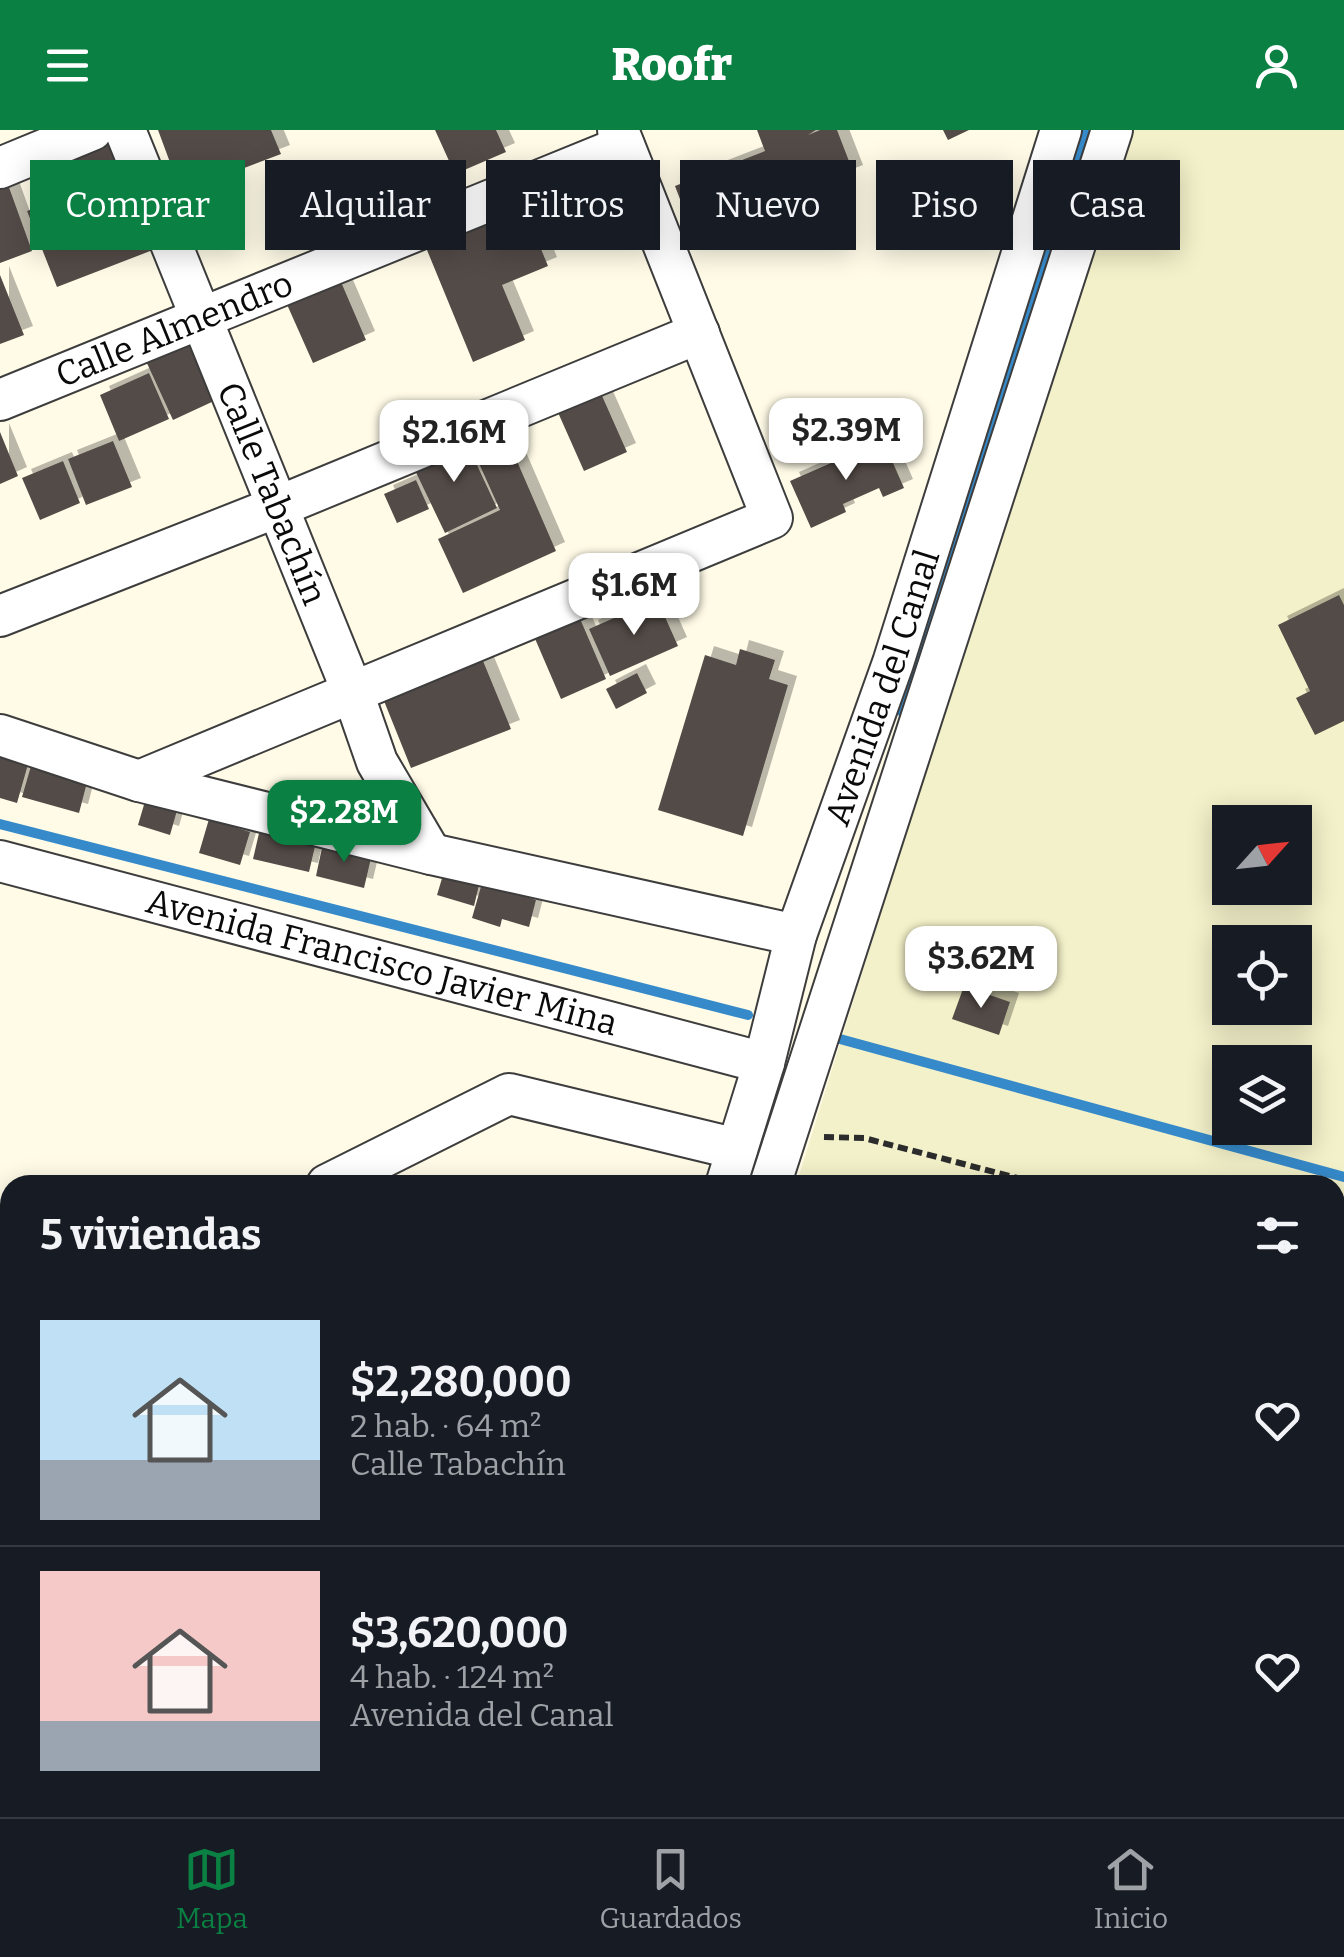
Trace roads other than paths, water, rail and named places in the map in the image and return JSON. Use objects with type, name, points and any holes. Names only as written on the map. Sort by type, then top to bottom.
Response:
[{"type":"street","points":[[0,168],[92,130]]},
{"type":"street","name":"Calle Tabachín","points":[[125,130],[353,693],[377,762],[431,854]]},
{"type":"street","name":"Avenida del Canal","points":[[732,1167],[764,1063],[796,935],[892,663],[1061,130]]},
{"type":"street","points":[[773,1175],[1112,130]]},
{"type":"street","points":[[139,782],[772,518],[621,138]]},
{"type":"street","name":"Calle Almendro","points":[[0,400],[621,138]]},
{"type":"street","points":[[0,616],[278,507],[698,333]]},
{"type":"street","points":[[0,735],[139,782],[431,854],[796,935]]},
{"type":"street","name":"Avenida Francisco Javier Mina","points":[[0,861],[764,1063]]},
{"type":"street","points":[[347,1175],[509,1094],[732,1167]]},
{"type":"waterway","points":[[902,712],[1085,130]]},
{"type":"waterway","points":[[0,824],[748,1015]]},
{"type":"waterway","points":[[829,1036],[1337,1175]]}]
